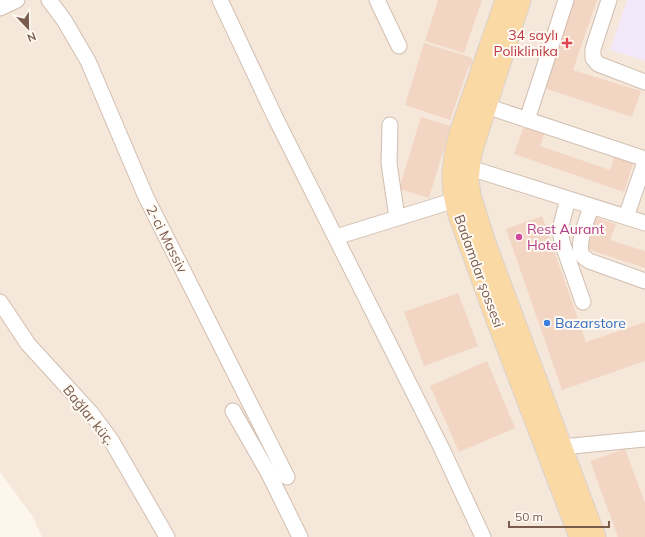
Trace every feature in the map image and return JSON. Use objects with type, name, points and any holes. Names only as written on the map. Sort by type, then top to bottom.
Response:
[{"type":"main road","name":"Badamdar şossesi","points":[[505,0],[458,136],[454,152],[451,184],[462,198],[486,243],[596,537]]},
{"type":"main road","name":"Badamdar şossesi","points":[[521,0],[473,147],[470,168],[462,198],[494,315],[579,537]]},
{"type":"street","points":[[0,8],[18,0]]},
{"type":"street","name":"2-ci Massiv","points":[[49,0],[64,20],[88,61],[146,197],[287,477]]},
{"type":"street","points":[[220,0],[275,117],[441,447],[483,537]]},
{"type":"street","points":[[378,0],[399,46]]},
{"type":"street","points":[[527,120],[566,0]]},
{"type":"street","points":[[609,0],[592,49],[593,58],[598,64],[645,82]]},
{"type":"street","points":[[486,106],[645,159]]},
{"type":"street","points":[[390,125],[389,163],[397,218]]},
{"type":"street","points":[[626,217],[645,162]]},
{"type":"street","points":[[470,168],[645,223]]},
{"type":"street","points":[[336,237],[462,198]]},
{"type":"street","points":[[568,198],[560,229],[562,242],[583,302]]},
{"type":"street","points":[[591,206],[581,240],[580,247],[583,256],[589,261],[645,281]]},
{"type":"street","name":"Bağlar küç.","points":[[0,302],[28,344],[90,413],[111,440],[126,464],[166,537]]},
{"type":"street","points":[[233,411],[269,474],[300,537]]},
{"type":"street","points":[[562,447],[645,439]]},
{"type":"shaded area","points":[[0,0],[645,0],[645,537],[42,537],[33,517],[0,472]]},
{"type":"shaded area","points":[[627,0],[645,0],[645,61],[610,50]]},
{"type":"building","points":[[438,0],[482,0],[464,53],[425,41]]},
{"type":"building","points":[[569,0],[597,0],[573,70],[641,91],[632,117],[541,87]]},
{"type":"building","points":[[424,43],[470,57],[472,59],[472,64],[468,68],[450,120],[405,105]]},
{"type":"building","points":[[421,117],[451,126],[429,198],[399,189]]},
{"type":"building","points":[[525,123],[546,130],[540,146],[610,170],[615,154],[634,161],[624,192],[514,154]]},
{"type":"building","points":[[542,216],[586,342],[645,322],[645,361],[562,390],[506,229]]},
{"type":"building","points":[[595,217],[616,224],[610,240],[645,251],[645,268],[584,248]]},
{"type":"building","points":[[458,293],[478,346],[424,366],[404,312]]},
{"type":"building","points":[[487,361],[515,428],[459,452],[430,386]]},
{"type":"building","points":[[625,449],[645,503],[645,537],[618,537],[590,461]]},
{"type":"place","name":"34 saylı Poliklinika","points":[[567,43]]},
{"type":"place","name":"Rest Aurant Hotel","points":[[519,237]]},
{"type":"place","name":"Bazarstore","points":[[547,323]]}]
